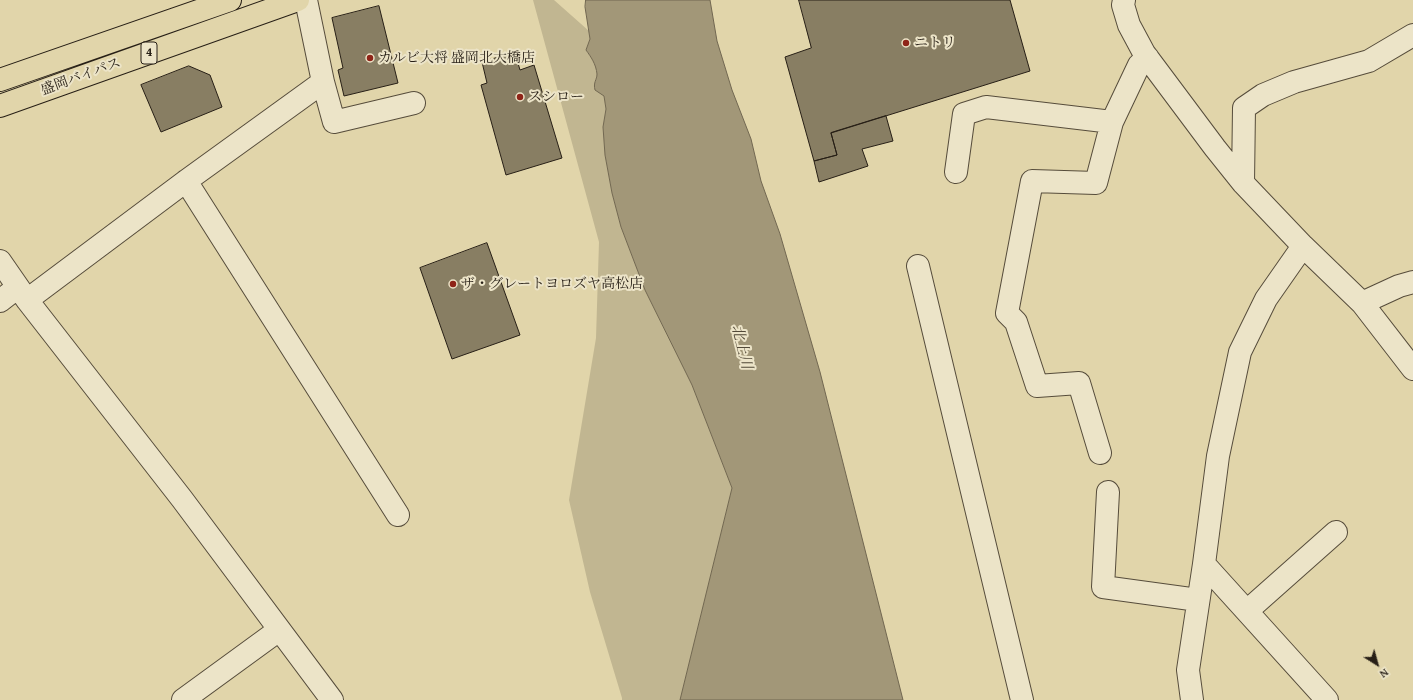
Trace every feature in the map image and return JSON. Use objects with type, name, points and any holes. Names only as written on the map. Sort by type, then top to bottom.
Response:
[{"type":"highway","name":"盛岡バイパス","points":[[0,80],[230,0]]},
{"type":"highway","name":"盛岡バイパス","points":[[0,106],[298,0]]},
{"type":"street","points":[[306,0],[323,82],[334,122],[414,103]]},
{"type":"street","points":[[1124,0],[1123,5],[1129,25],[1148,58],[1215,148],[1243,183],[1303,246],[1362,303],[1413,369]]},
{"type":"street","points":[[1243,183],[1244,108],[1262,95],[1294,82],[1369,61],[1413,35]]},
{"type":"street","points":[[1100,453],[1079,383],[1037,386],[1016,322],[1007,313],[1032,181],[1096,183],[1112,122],[1139,65],[1148,58]]},
{"type":"street","points":[[0,301],[22,294],[186,181],[323,82]]},
{"type":"street","points":[[956,172],[964,114],[986,108],[1112,122]]},
{"type":"street","points":[[186,181],[398,515]]},
{"type":"street","points":[[1192,700],[1188,670],[1218,456],[1240,352],[1266,299],[1303,246]]},
{"type":"street","points":[[0,261],[22,294],[182,499],[332,700]]},
{"type":"street","points":[[918,266],[1022,700]]},
{"type":"street","points":[[1362,303],[1399,286],[1413,282]]},
{"type":"street","points":[[1108,492],[1103,587],[1198,600]]},
{"type":"street","points":[[1247,611],[1336,532]]},
{"type":"street","points":[[1204,564],[1326,700]]},
{"type":"street","points":[[183,700],[280,630]]},
{"type":"shaded area","points":[[533,0],[554,0],[589,31],[590,39],[586,50],[596,67],[597,76],[594,85],[595,90],[604,95],[606,109],[603,127],[605,155],[612,193],[621,227],[645,290],[692,385],[732,488],[680,700],[622,700],[590,592],[569,500],[596,338],[599,242]]},
{"type":"water","name":"北上川","points":[[586,0],[710,0],[717,41],[732,90],[751,139],[761,181],[780,234],[820,372],[903,700],[680,700],[732,488],[692,385],[645,290],[621,227],[612,193],[605,155],[603,127],[606,109],[604,96],[595,90],[594,85],[597,76],[596,67],[586,50],[590,39],[585,7]]},
{"type":"building","points":[[799,0],[1010,0],[1030,71],[831,133],[837,155],[814,161],[785,57],[811,48]]},
{"type":"building","points":[[379,6],[398,83],[344,96],[338,70],[343,68],[332,18]]},
{"type":"building","points":[[515,53],[520,70],[534,65],[562,158],[506,175],[481,85],[487,83],[482,62]]},
{"type":"building","points":[[189,66],[210,75],[222,107],[161,132],[141,85]]},
{"type":"building","points":[[886,116],[893,141],[862,149],[868,166],[819,182],[814,161],[837,155],[831,133]]},
{"type":"building","points":[[487,243],[520,335],[452,359],[420,268]]},
{"type":"place","name":"ニトリ","points":[[906,43]]},
{"type":"place","name":"カルビ大将 盛岡北大橋店","points":[[370,58]]},
{"type":"place","name":"スシロー","points":[[520,97]]},
{"type":"place","name":"ザ・グレートヨロズヤ高松店","points":[[453,284]]}]
